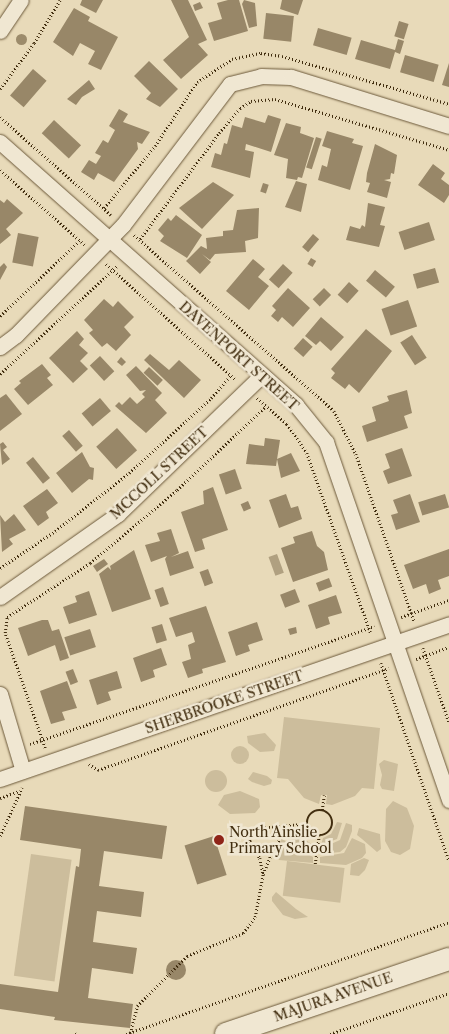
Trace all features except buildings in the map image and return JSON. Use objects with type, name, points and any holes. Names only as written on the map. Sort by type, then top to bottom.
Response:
[{"type":"main road","name":"MAJURA AVENUE","points":[[226,1034],[446,958]]},
{"type":"street","points":[[0,30],[22,0]]},
{"type":"street","points":[[0,346],[16,335],[110,239],[230,84],[261,76],[290,77],[449,126]]},
{"type":"street","name":"DAVENPORT STREET","points":[[0,142],[296,405],[326,442],[449,800]]},
{"type":"street","name":"MCCOLL STREET","points":[[0,597],[118,514],[262,375]]},
{"type":"street","name":"SHERBROOKE STREET","points":[[0,779],[23,778],[449,624]]},
{"type":"street","points":[[0,694],[23,778]]},
{"type":"path","points":[[0,89],[34,43],[60,0]]},
{"type":"path","points":[[0,117],[104,208],[155,146],[197,82],[215,68],[247,54],[282,56],[449,104]]},
{"type":"path","points":[[449,150],[275,99],[251,101],[240,108],[219,133],[140,239],[334,411],[356,454],[411,613],[449,600]]},
{"type":"path","points":[[0,170],[80,240],[0,316]]},
{"type":"path","points":[[0,374],[113,270],[287,424],[307,453],[369,628],[42,740],[5,633],[7,617],[90,563],[177,490],[266,406]]},
{"type":"path","points":[[0,568],[55,531],[129,473],[211,398],[231,375]]},
{"type":"path","points":[[449,647],[426,655],[449,722]]},
{"type":"path","points":[[84,763],[98,770],[383,670],[449,860]]},
{"type":"path","points":[[0,836],[23,778]]},
{"type":"path","points":[[0,798],[19,792]]},
{"type":"path","points":[[322,810],[324,795]]},
{"type":"path","points":[[130,1033],[137,1006],[188,956],[243,933],[255,917],[263,874],[278,841],[308,824],[313,812],[322,810],[332,816],[333,827],[330,832],[319,836],[311,832],[308,824]]},
{"type":"path","points":[[263,874],[260,858],[250,841],[251,829],[308,824]]},
{"type":"path","points":[[315,864],[319,836]]},
{"type":"path","points":[[126,1034],[449,922]]},
{"type":"path","points":[[330,1034],[449,993]]},
{"type":"shaded area","points":[[277,554],[284,573],[275,576],[269,557]]},
{"type":"shaded area","points":[[284,717],[380,728],[374,789],[362,788],[355,796],[332,805],[326,804],[327,795],[321,795],[319,804],[304,798],[288,779],[277,778]]},
{"type":"shaded area","points":[[265,733],[276,745],[274,751],[260,752],[248,743],[247,736]]},
{"type":"shaded area","points":[[240,746],[246,749],[249,755],[246,761],[240,764],[234,761],[231,755],[234,749]]},
{"type":"shaded area","points":[[384,760],[398,764],[394,791],[382,789],[380,785],[382,775],[379,764]]},
{"type":"shaded area","points":[[216,770],[224,773],[227,781],[224,789],[216,792],[208,789],[205,781],[208,773]]},
{"type":"shaded area","points":[[253,772],[267,776],[272,780],[271,784],[264,786],[252,782],[248,779]]},
{"type":"shaded area","points":[[240,791],[259,799],[260,807],[255,813],[230,814],[218,805],[224,795]]},
{"type":"shaded area","points":[[393,801],[407,808],[414,826],[410,849],[400,855],[391,852],[385,841],[386,809]]},
{"type":"shaded area","points":[[337,822],[342,823],[337,839],[321,845],[323,838],[331,834]]},
{"type":"shaded area","points":[[346,823],[352,825],[352,831],[346,847],[340,852],[321,854],[322,848],[340,840]]},
{"type":"shaded area","points":[[359,828],[380,834],[381,849],[377,852],[357,835]]},
{"type":"shaded area","points":[[295,832],[314,846],[313,855],[298,849],[290,836]]},
{"type":"shaded area","points":[[352,838],[365,844],[366,853],[362,858],[346,865],[320,863],[320,857],[344,853]]},
{"type":"shaded area","points":[[282,839],[313,857],[313,863],[279,860],[274,850]]},
{"type":"shaded area","points":[[31,854],[72,860],[54,982],[14,976]]},
{"type":"shaded area","points":[[364,858],[369,860],[365,870],[359,876],[350,875],[351,864]]},
{"type":"shaded area","points":[[287,861],[345,868],[340,903],[283,896]]},
{"type":"shaded area","points":[[276,892],[308,917],[295,919],[283,915],[272,901],[272,897]]},
{"type":"place","name":"North Ainslie Primary School","points":[[219,840]]}]
